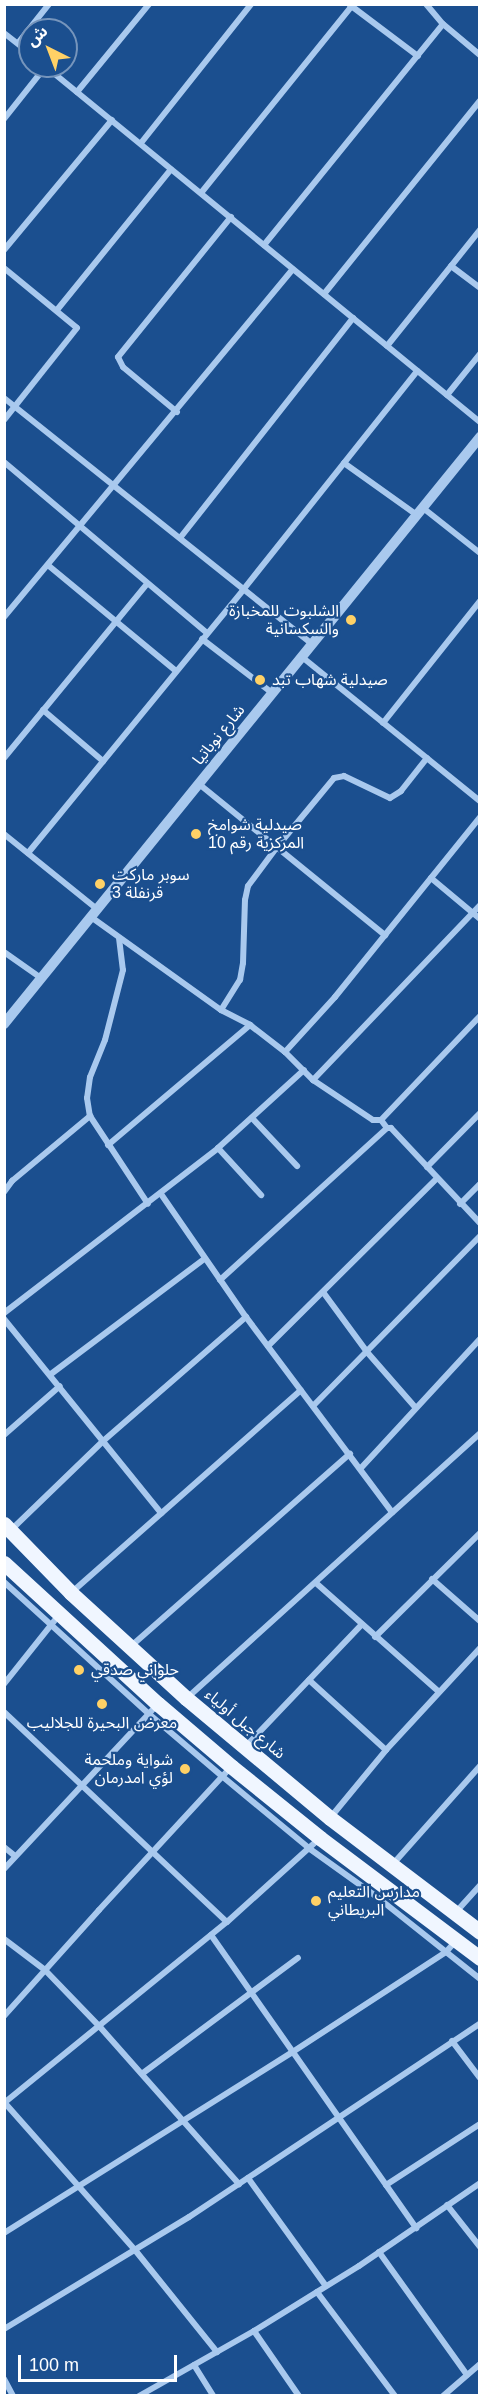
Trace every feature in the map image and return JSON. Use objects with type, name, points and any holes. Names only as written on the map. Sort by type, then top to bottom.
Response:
[{"type":"main road","name":"شارع جبل أولياء","points":[[8,1527],[71,1593],[244,1748],[330,1818],[480,1932]]},
{"type":"main road","points":[[4,1563],[55,1620],[227,1772],[315,1843],[451,1946],[480,1958]]},
{"type":"street","points":[[38,18],[49,4]]},
{"type":"street","points":[[77,92],[149,4]]},
{"type":"street","points":[[141,143],[251,4]]},
{"type":"street","points":[[426,4],[443,24],[480,55]]},
{"type":"street","points":[[201,193],[351,5],[418,56]]},
{"type":"street","points":[[264,245],[443,24]]},
{"type":"street","points":[[4,33],[18,43]]},
{"type":"street","points":[[4,119],[36,78]]},
{"type":"street","points":[[60,78],[480,422]]},
{"type":"street","points":[[324,294],[480,101]]},
{"type":"street","points":[[4,250],[112,120]]},
{"type":"street","points":[[57,310],[171,169]]},
{"type":"street","points":[[177,412],[123,367],[118,357],[231,218]]},
{"type":"street","points":[[387,346],[480,230]]},
{"type":"street","points":[[452,266],[480,288]]},
{"type":"street","points":[[4,268],[74,325],[75,332],[16,408],[4,420]]},
{"type":"street","points":[[4,618],[294,269]]},
{"type":"street","points":[[180,538],[353,318]]},
{"type":"street","points":[[447,395],[480,354]]},
{"type":"street","points":[[28,853],[243,590],[417,371]]},
{"type":"street","points":[[4,398],[312,644]]},
{"type":"street","name":"شارع نوباتيا","points":[[4,1024],[480,437]]},
{"type":"street","points":[[4,462],[207,633]]},
{"type":"street","points":[[344,463],[420,511],[480,553]]},
{"type":"street","points":[[49,566],[176,671]]},
{"type":"street","points":[[4,758],[147,584]]},
{"type":"street","points":[[383,723],[480,601]]},
{"type":"street","points":[[202,639],[272,693]]},
{"type":"street","points":[[302,657],[480,801]]},
{"type":"street","points":[[43,710],[103,761]]},
{"type":"street","points":[[220,1010],[240,980],[243,963],[245,900],[248,886],[276,847],[334,778],[345,776],[390,798],[401,790],[427,758]]},
{"type":"street","points":[[198,784],[385,935]]},
{"type":"street","points":[[285,1052],[335,997],[480,817]]},
{"type":"street","points":[[4,834],[28,853],[119,938],[220,1010],[250,1025],[285,1052],[313,1080],[373,1120],[381,1120],[480,1016]]},
{"type":"street","points":[[431,878],[480,919]]},
{"type":"street","points":[[313,1080],[480,905]]},
{"type":"street","points":[[119,938],[123,970],[105,1040],[90,1077],[87,1098],[90,1116],[148,1204]]},
{"type":"street","points":[[4,952],[41,978]]},
{"type":"street","points":[[108,1145],[250,1025]]},
{"type":"street","points":[[4,1313],[218,1148],[304,1070]]},
{"type":"street","points":[[427,1167],[480,1113]]},
{"type":"street","points":[[4,1192],[12,1181],[90,1116]]},
{"type":"street","points":[[252,1118],[297,1166]]},
{"type":"street","points":[[381,1120],[480,1223]]},
{"type":"street","points":[[220,1280],[387,1128]]},
{"type":"street","points":[[218,1148],[261,1195]]},
{"type":"street","points":[[268,1346],[437,1178]]},
{"type":"street","points":[[460,1204],[480,1184]]},
{"type":"street","points":[[161,1194],[246,1317],[392,1512]]},
{"type":"street","points":[[313,1406],[480,1236]]},
{"type":"street","points":[[51,1374],[204,1259]]},
{"type":"street","points":[[323,1292],[367,1352],[415,1407]]},
{"type":"street","points":[[8,1527],[246,1317]]},
{"type":"street","points":[[4,1319],[51,1374],[102,1442],[161,1513]]},
{"type":"street","points":[[4,1333],[11,1327]]},
{"type":"street","points":[[360,1468],[480,1339]]},
{"type":"street","points":[[4,1435],[60,1386]]},
{"type":"street","points":[[71,1593],[301,1390]]},
{"type":"street","points":[[186,1698],[480,1433]]},
{"type":"street","points":[[130,1647],[350,1454]]},
{"type":"street","points":[[375,1637],[480,1533]]},
{"type":"street","points":[[432,1579],[480,1621]]},
{"type":"street","points":[[4,1582],[55,1620],[4,1684]]},
{"type":"street","points":[[316,1582],[439,1692]]},
{"type":"street","points":[[244,1748],[362,1624]]},
{"type":"street","points":[[330,1818],[386,1750],[480,1648]]},
{"type":"street","points":[[309,1680],[386,1750]]},
{"type":"street","points":[[4,1869],[153,1709]]},
{"type":"street","points":[[4,1712],[155,1851],[227,1922]]},
{"type":"street","points":[[393,1865],[480,1766]]},
{"type":"street","points":[[4,2016],[227,1772]]},
{"type":"street","points":[[218,2352],[135,2250],[5,2103],[227,1922],[315,1843]]},
{"type":"street","points":[[4,1847],[15,1856]]},
{"type":"street","points":[[455,1913],[480,1885]]},
{"type":"street","points":[[210,1935],[252,1992],[337,2119],[416,2228]]},
{"type":"street","points":[[4,1939],[45,1970],[100,2027],[143,2073],[238,2184]]},
{"type":"street","points":[[4,2233],[291,2053],[451,1946],[480,1979]]},
{"type":"street","points":[[143,2073],[298,1958]]},
{"type":"street","points":[[4,2329],[248,2178],[480,2024]]},
{"type":"street","points":[[452,2042],[480,2078]]},
{"type":"street","points":[[386,2185],[480,2124]]},
{"type":"street","points":[[248,2178],[326,2286]]},
{"type":"street","points":[[139,2396],[254,2331],[317,2292],[416,2228],[480,2183]]},
{"type":"street","points":[[447,2205],[480,2247]]},
{"type":"street","points":[[379,2252],[467,2375]]},
{"type":"street","points":[[317,2292],[395,2396]]},
{"type":"street","points":[[254,2331],[299,2396]]},
{"type":"street","points":[[443,2396],[480,2364]]},
{"type":"street","points":[[194,2365],[213,2396]]},
{"type":"street","points":[[4,2379],[13,2396]]},
{"type":"place","name":"الشلبوت للمخبازة والسكسانية","points":[[351,620]]},
{"type":"place","name":"صيدلية شهاب تبد","points":[[260,680]]},
{"type":"place","name":"صيدلية شوامخ المركزية رقم 10","points":[[196,834]]},
{"type":"place","name":"سوبر ماركت قرنفلة 3","points":[[100,884]]},
{"type":"place","name":"حلواني صدقي","points":[[79,1670]]},
{"type":"place","name":"معرض البحيرة للجلاليب","points":[[102,1704]]},
{"type":"place","name":"شواية وملحمة لؤي امدرمان","points":[[185,1769]]},
{"type":"place","name":"مدارس التعليم البريطاني","points":[[316,1901]]}]
